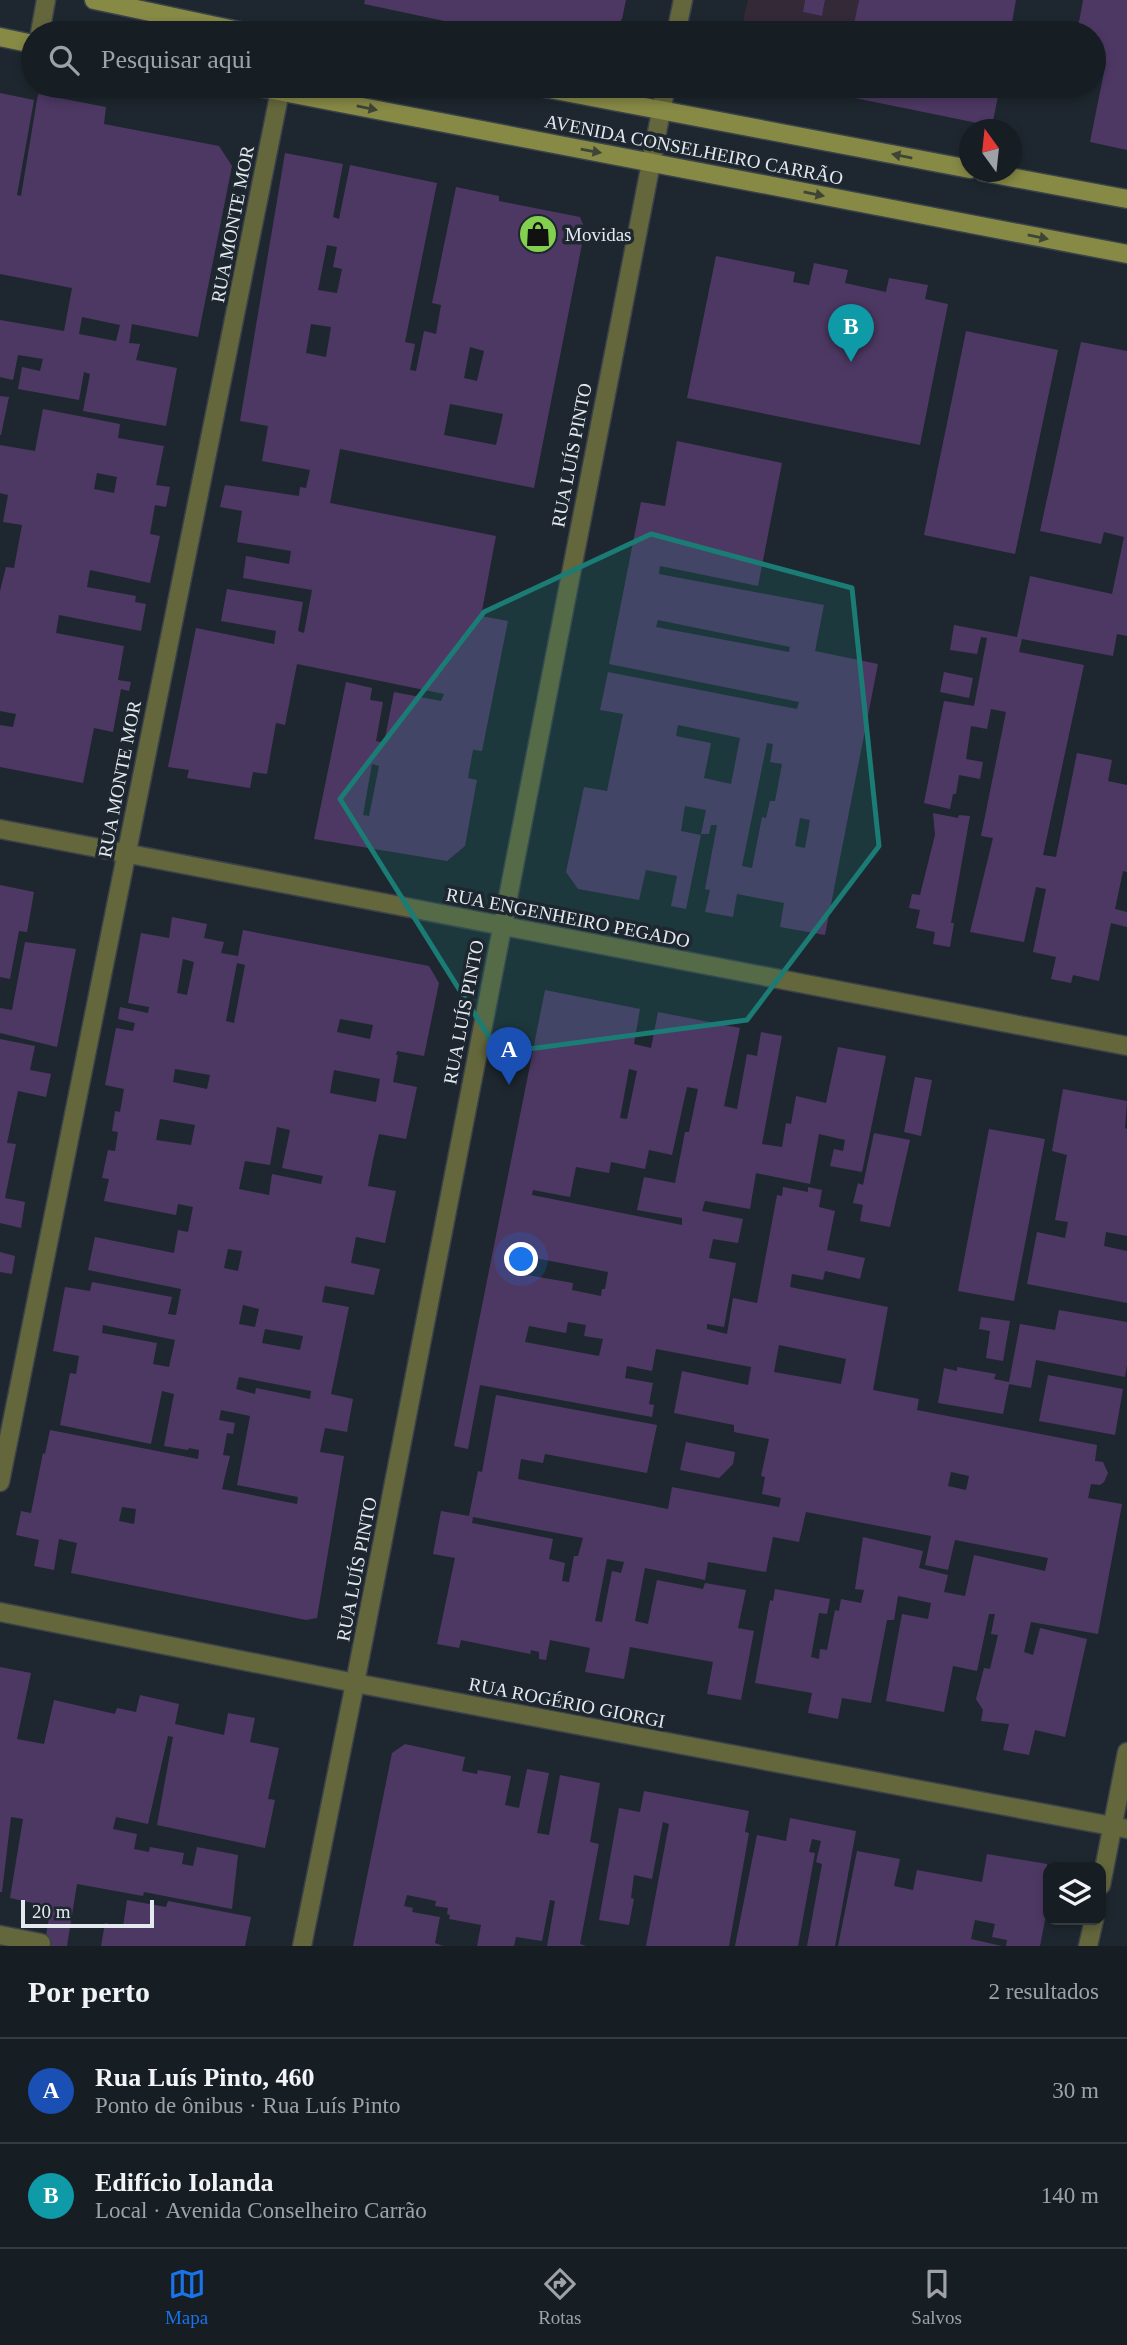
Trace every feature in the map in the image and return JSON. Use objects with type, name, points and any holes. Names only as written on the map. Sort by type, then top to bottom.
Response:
[{"type":"main road","points":[[94,0],[193,21]]},
{"type":"main road","points":[[0,37],[21,41]]},
{"type":"main road","name":"AVENIDA CONSELHEIRO CARRÃO","points":[[331,98],[1127,254]]},
{"type":"main road","name":"AVENIDA CONSELHEIRO CARRÃO","points":[[598,98],[959,167]]},
{"type":"main road","points":[[1022,179],[1127,199]]},
{"type":"street","points":[[42,21],[46,0]]},
{"type":"street","points":[[679,21],[683,0]]},
{"type":"street","name":"RUA MONTE MOR","points":[[0,1482],[279,98]]},
{"type":"street","name":"RUA LUÍS PINTO","points":[[302,1946],[664,98]]},
{"type":"street","name":"RUA ENGENHEIRO PEGADO","points":[[0,829],[1127,1046]]},
{"type":"street","name":"RUA ROGÉRIO GIORGI","points":[[0,1612],[355,1683],[1120,1828]]},
{"type":"street","points":[[1106,1870],[1120,1828],[1127,1752]]},
{"type":"street","points":[[1088,1946],[1093,1925]]},
{"type":"street","points":[[0,1935],[41,1943]]},
{"type":"highlighted area","points":[[651,534],[852,588],[879,846],[747,1020],[499,1053],[340,799],[484,612]]},
{"type":"shaded area","points":[[748,0],[805,0],[803,12],[822,16],[825,0],[859,0],[855,21],[744,21]]},
{"type":"building","points":[[365,0],[626,0],[620,21],[444,21],[364,4]]},
{"type":"building","points":[[805,0],[825,0],[822,16],[803,12]]},
{"type":"building","points":[[859,0],[1016,0],[1012,21],[855,21]]},
{"type":"building","points":[[1083,0],[1127,0],[1127,150],[1090,142],[1099,98],[1106,98],[1106,21],[1079,21]]},
{"type":"building","points":[[0,93],[34,100],[17,195],[21,196],[37,98],[59,98],[106,107],[104,124],[219,146],[232,166],[198,337],[132,324],[129,343],[140,344],[136,360],[177,368],[166,426],[83,411],[90,374],[84,372],[79,400],[18,389],[22,367],[40,371],[43,359],[18,355],[13,380],[0,377],[0,320],[64,331],[72,288],[0,274]],"holes":[[[82,317],[120,325],[116,341],[79,334]]]},
{"type":"building","points":[[855,98],[998,98],[993,119],[959,119]]},
{"type":"building","points":[[285,153],[343,164],[333,217],[339,219],[350,165],[437,183],[405,342],[415,344],[410,370],[416,371],[424,331],[436,334],[441,305],[432,303],[456,187],[499,196],[499,201],[580,217],[585,229],[534,488],[340,449],[330,503],[496,536],[481,616],[508,621],[482,751],[473,750],[468,778],[477,780],[465,846],[447,861],[314,839],[346,682],[372,688],[370,700],[383,702],[376,741],[384,743],[394,692],[441,701],[444,694],[297,664],[285,725],[276,723],[267,774],[253,772],[250,788],[187,778],[189,770],[168,767],[196,628],[274,644],[276,631],[221,621],[227,589],[303,602],[298,631],[304,633],[312,590],[243,578],[246,556],[289,564],[291,551],[237,542],[242,511],[220,507],[225,485],[299,496],[300,487],[306,488],[310,470],[262,461],[268,426],[240,421]],"holes":[[[327,245],[337,247],[333,267],[342,269],[337,293],[318,290]],[[311,324],[331,327],[326,357],[306,353]],[[470,347],[484,351],[477,381],[464,378]],[[450,404],[503,414],[496,445],[444,435]],[[372,764],[379,766],[369,816],[363,815]]]},
{"type":"building","points":[[716,256],[795,272],[793,282],[809,285],[814,263],[848,270],[845,283],[886,292],[889,278],[928,285],[925,299],[948,304],[920,445],[687,398]]},
{"type":"building","points":[[966,331],[1058,350],[1015,554],[924,535]]},
{"type":"building","points":[[1081,342],[1127,351],[1127,636],[1117,634],[1113,656],[1022,639],[1019,652],[1084,665],[1043,855],[1056,857],[1077,753],[1112,760],[1108,781],[1127,785],[1127,872],[1123,871],[1115,909],[1127,912],[1127,927],[1111,923],[1099,981],[1073,975],[1071,983],[1051,979],[1056,957],[1033,952],[1046,889],[1036,887],[1024,942],[970,932],[993,838],[981,836],[1006,712],[991,709],[987,729],[971,726],[966,759],[983,762],[980,779],[959,775],[950,809],[924,803],[944,701],[974,706],[987,638],[981,637],[977,654],[950,650],[954,625],[1017,637],[1030,576],[1112,594],[1124,537],[1104,532],[1101,544],[1040,531]]},
{"type":"building","points":[[0,396],[9,397],[1,435],[0,435]]},
{"type":"building","points":[[43,409],[120,424],[118,438],[164,446],[156,485],[170,487],[166,507],[155,505],[150,534],[160,536],[150,583],[90,570],[87,587],[136,596],[135,602],[146,604],[141,631],[59,615],[56,633],[124,646],[118,680],[131,682],[129,691],[121,689],[113,732],[94,728],[83,783],[0,767],[0,725],[13,727],[16,714],[0,711],[0,591],[6,567],[14,568],[22,525],[3,522],[8,495],[0,493],[0,445],[35,451]],"holes":[[[97,473],[117,477],[114,493],[94,489]]]},
{"type":"building","points":[[677,441],[782,463],[758,586],[660,566],[659,574],[824,605],[815,651],[878,664],[825,935],[780,927],[784,903],[737,894],[733,917],[705,912],[710,890],[705,889],[717,825],[711,825],[709,834],[701,834],[706,810],[685,806],[681,831],[701,835],[686,909],[671,906],[677,876],[646,870],[639,900],[578,889],[566,872],[584,787],[607,791],[623,714],[600,710],[608,672],[797,709],[799,702],[609,664],[641,502],[665,506]],"holes":[[[658,620],[790,647],[789,652],[656,627]],[[678,725],[740,738],[731,784],[704,778],[711,743],[676,736]],[[767,743],[773,744],[770,762],[782,764],[775,801],[770,801],[766,818],[762,817],[752,868],[742,866]],[[800,818],[810,820],[805,848],[795,846]]]},
{"type":"building","points":[[944,672],[973,678],[969,698],[940,692]]},
{"type":"building","points":[[933,813],[958,818],[959,815],[970,816],[951,923],[954,923],[950,947],[933,944],[935,932],[916,928],[920,910],[909,908],[912,894],[920,895],[935,835]]},
{"type":"building","points":[[0,885],[34,892],[27,932],[19,931],[10,979],[0,977]]},
{"type":"building","points":[[172,917],[207,924],[204,938],[224,942],[221,953],[238,956],[243,930],[429,966],[439,983],[424,1056],[397,1051],[396,1055],[393,1082],[417,1087],[406,1139],[379,1134],[373,1160],[368,1186],[396,1191],[385,1243],[356,1237],[351,1263],[380,1269],[374,1295],[325,1286],[322,1302],[349,1307],[331,1394],[353,1399],[347,1432],[325,1428],[320,1452],[344,1456],[317,1618],[306,1620],[71,1573],[77,1543],[59,1539],[54,1570],[34,1566],[39,1540],[16,1535],[21,1511],[31,1513],[50,1430],[198,1459],[199,1450],[164,1446],[174,1394],[162,1391],[151,1444],[60,1425],[70,1373],[76,1374],[79,1356],[53,1351],[65,1287],[90,1291],[92,1282],[172,1297],[168,1314],[176,1315],[181,1289],[88,1270],[95,1237],[174,1253],[178,1230],[188,1232],[193,1207],[178,1204],[176,1215],[104,1201],[109,1179],[102,1178],[108,1150],[115,1151],[118,1132],[112,1131],[115,1111],[120,1112],[124,1089],[105,1085],[116,1028],[133,1031],[135,1023],[118,1019],[120,1007],[148,1013],[149,1007],[128,1003],[141,933],[169,938]],"holes":[[[183,959],[194,962],[187,995],[177,993]],[[237,963],[245,965],[234,1023],[226,1021]],[[340,1019],[373,1025],[370,1039],[337,1032]],[[175,1069],[210,1075],[207,1089],[173,1082]],[[334,1070],[380,1079],[376,1102],[330,1093]],[[160,1119],[195,1125],[191,1145],[156,1140]],[[277,1127],[290,1130],[282,1168],[323,1176],[321,1184],[272,1174],[269,1195],[239,1189],[245,1161],[270,1165]],[[228,1249],[242,1251],[238,1271],[224,1268]],[[243,1305],[259,1309],[255,1327],[239,1324]],[[103,1325],[175,1340],[169,1367],[153,1364],[157,1343],[102,1333]],[[265,1329],[303,1336],[300,1350],[262,1343]],[[239,1377],[311,1391],[310,1399],[256,1388],[255,1394],[236,1389]],[[221,1410],[250,1416],[237,1485],[298,1497],[297,1504],[222,1489],[230,1456],[223,1455],[227,1433],[233,1434],[235,1423],[219,1420]],[[122,1507],[136,1509],[134,1524],[119,1521]]]},
{"type":"building","points":[[25,942],[76,949],[57,1047],[0,1033],[0,1008],[12,1010]]},
{"type":"building","points":[[545,990],[640,1009],[634,1044],[651,1048],[658,1012],[740,1028],[724,1106],[737,1109],[747,1054],[757,1056],[761,1032],[782,1036],[762,1144],[782,1147],[786,1123],[791,1124],[796,1096],[826,1103],[838,1047],[886,1056],[862,1172],[830,1166],[834,1149],[843,1151],[845,1140],[819,1134],[810,1184],[756,1173],[750,1209],[705,1201],[702,1211],[743,1219],[738,1243],[713,1239],[709,1258],[736,1263],[724,1327],[707,1324],[707,1329],[727,1334],[733,1298],[757,1303],[777,1195],[782,1196],[783,1187],[808,1192],[808,1187],[822,1190],[819,1207],[835,1211],[827,1250],[865,1258],[860,1279],[825,1271],[823,1280],[792,1274],[790,1287],[888,1307],[873,1390],[919,1399],[917,1410],[1097,1445],[1095,1461],[1103,1462],[1108,1473],[1100,1485],[1091,1484],[1088,1498],[1122,1504],[1098,1634],[1031,1622],[1024,1652],[1033,1655],[1040,1628],[1087,1639],[1065,1737],[1035,1730],[1029,1755],[1003,1750],[1009,1724],[981,1721],[983,1710],[976,1699],[984,1668],[990,1669],[998,1635],[991,1634],[995,1614],[989,1614],[977,1671],[953,1666],[944,1712],[886,1701],[902,1614],[928,1619],[931,1603],[898,1596],[894,1620],[887,1620],[871,1703],[842,1698],[838,1719],[808,1713],[812,1693],[755,1683],[770,1600],[773,1601],[775,1589],[830,1599],[827,1614],[819,1613],[811,1657],[819,1659],[820,1649],[827,1650],[835,1610],[839,1611],[841,1599],[861,1603],[864,1590],[855,1589],[863,1537],[923,1551],[919,1568],[948,1575],[944,1592],[965,1596],[974,1555],[1045,1571],[1048,1558],[955,1540],[948,1570],[925,1565],[931,1536],[806,1512],[799,1542],[773,1537],[766,1572],[708,1562],[705,1580],[645,1568],[635,1621],[648,1624],[657,1580],[703,1589],[705,1583],[746,1590],[738,1628],[754,1631],[741,1700],[707,1694],[713,1662],[630,1647],[624,1679],[585,1672],[590,1648],[550,1640],[546,1660],[539,1659],[539,1652],[531,1650],[530,1654],[461,1640],[459,1648],[437,1644],[455,1558],[433,1554],[441,1511],[469,1516],[478,1471],[482,1472],[496,1395],[657,1425],[647,1473],[545,1454],[543,1463],[521,1459],[518,1479],[668,1509],[672,1487],[779,1507],[781,1498],[762,1494],[765,1477],[761,1476],[769,1439],[734,1432],[734,1425],[674,1413],[682,1371],[748,1385],[751,1367],[656,1349],[652,1371],[627,1366],[625,1378],[653,1383],[649,1404],[654,1405],[652,1417],[480,1385],[468,1449],[454,1446]],"holes":[[[629,1069],[637,1071],[627,1119],[620,1118]],[[687,1087],[698,1089],[689,1132],[685,1132],[675,1183],[644,1177],[637,1210],[682,1218],[682,1225],[532,1195],[533,1190],[570,1197],[576,1167],[609,1173],[611,1162],[645,1169],[649,1150],[672,1155]],[[519,1255],[608,1272],[601,1296],[572,1290],[573,1283],[516,1273]],[[568,1322],[586,1325],[584,1336],[603,1339],[599,1356],[525,1342],[529,1326],[566,1333]],[[779,1345],[846,1359],[841,1384],[774,1372]],[[951,1472],[969,1476],[966,1490],[948,1486]],[[473,1517],[583,1538],[578,1556],[574,1556],[569,1582],[562,1581],[565,1563],[549,1559],[553,1539],[472,1523]],[[607,1559],[624,1562],[621,1573],[612,1571],[602,1622],[595,1621]]]},
{"type":"building","points":[[0,1039],[35,1046],[30,1070],[51,1074],[46,1097],[18,1091],[7,1143],[16,1144],[5,1198],[25,1202],[21,1228],[0,1223]]},
{"type":"building","points":[[915,1077],[932,1080],[921,1136],[904,1132]]},
{"type":"building","points":[[1063,1089],[1127,1101],[1127,1236],[1106,1232],[1104,1246],[1127,1251],[1127,1303],[1027,1284],[1037,1232],[1065,1238],[1068,1222],[1055,1220],[1067,1155],[1052,1151]]},
{"type":"building","points":[[989,1129],[1045,1139],[1014,1301],[958,1291]]},
{"type":"building","points":[[874,1133],[910,1140],[890,1227],[860,1221],[863,1205],[853,1203],[858,1183],[863,1185]]},
{"type":"building","points":[[0,1252],[15,1256],[12,1274],[0,1272]]},
{"type":"building","points":[[1059,1310],[1127,1322],[1125,1377],[1036,1360],[1031,1388],[1009,1384],[1003,1414],[938,1403],[944,1368],[957,1371],[957,1367],[996,1374],[994,1379],[1009,1382],[1020,1324],[1055,1330]]},
{"type":"building","points":[[981,1317],[1010,1321],[1003,1361],[986,1358],[990,1331],[979,1329]]},
{"type":"building","points":[[1048,1375],[1123,1389],[1115,1435],[1039,1421]]},
{"type":"building","points":[[686,1442],[735,1452],[733,1464],[719,1478],[680,1470]]},
{"type":"building","points":[[0,1667],[31,1673],[17,1739],[44,1744],[54,1700],[115,1714],[117,1708],[136,1712],[140,1695],[179,1704],[175,1724],[224,1735],[228,1713],[255,1718],[250,1742],[279,1748],[268,1799],[275,1800],[265,1848],[157,1825],[173,1737],[168,1736],[148,1824],[116,1817],[113,1829],[137,1834],[134,1849],[149,1852],[150,1847],[184,1853],[182,1864],[193,1866],[197,1847],[238,1855],[232,1909],[144,1892],[143,1896],[77,1884],[67,1946],[44,1946],[51,1907],[10,1898],[23,1819],[11,1817],[0,1892]]},
{"type":"building","points":[[405,1744],[465,1757],[462,1771],[477,1774],[478,1770],[511,1776],[505,1805],[519,1808],[527,1769],[549,1773],[537,1833],[549,1835],[560,1775],[600,1783],[590,1842],[599,1844],[580,1944],[586,1946],[547,1946],[555,1901],[550,1900],[542,1941],[516,1937],[514,1946],[477,1946],[481,1925],[449,1919],[448,1908],[435,1906],[436,1901],[407,1895],[404,1906],[413,1908],[412,1912],[440,1917],[435,1943],[443,1946],[353,1946],[392,1753]]},
{"type":"building","points":[[644,1791],[749,1811],[745,1832],[749,1833],[729,1946],[646,1946],[669,1824],[663,1822],[652,1879],[634,1875],[631,1898],[634,1899],[629,1925],[599,1920],[619,1808],[640,1812]]},
{"type":"building","points":[[790,1818],[856,1831],[835,1946],[807,1946],[822,1864],[816,1862],[821,1841],[812,1839],[809,1852],[815,1853],[798,1946],[735,1946],[757,1835],[786,1841]]},
{"type":"building","points":[[857,1851],[900,1859],[894,1886],[913,1890],[917,1870],[982,1882],[987,1854],[1043,1863],[1044,1925],[1040,1946],[1006,1946],[1007,1940],[992,1937],[995,1924],[975,1920],[971,1939],[1002,1946],[838,1946]]},
{"type":"building","points":[[127,1900],[166,1907],[168,1901],[251,1917],[245,1946],[101,1946],[105,1923],[123,1927]]},
{"type":"place","name":"Movidas","points":[[538,234]]},
{"type":"place","name":"Edifício Iolanda","points":[[851,362]]},
{"type":"place","name":"Rua Luís Pinto, 460","points":[[509,1085]]}]
